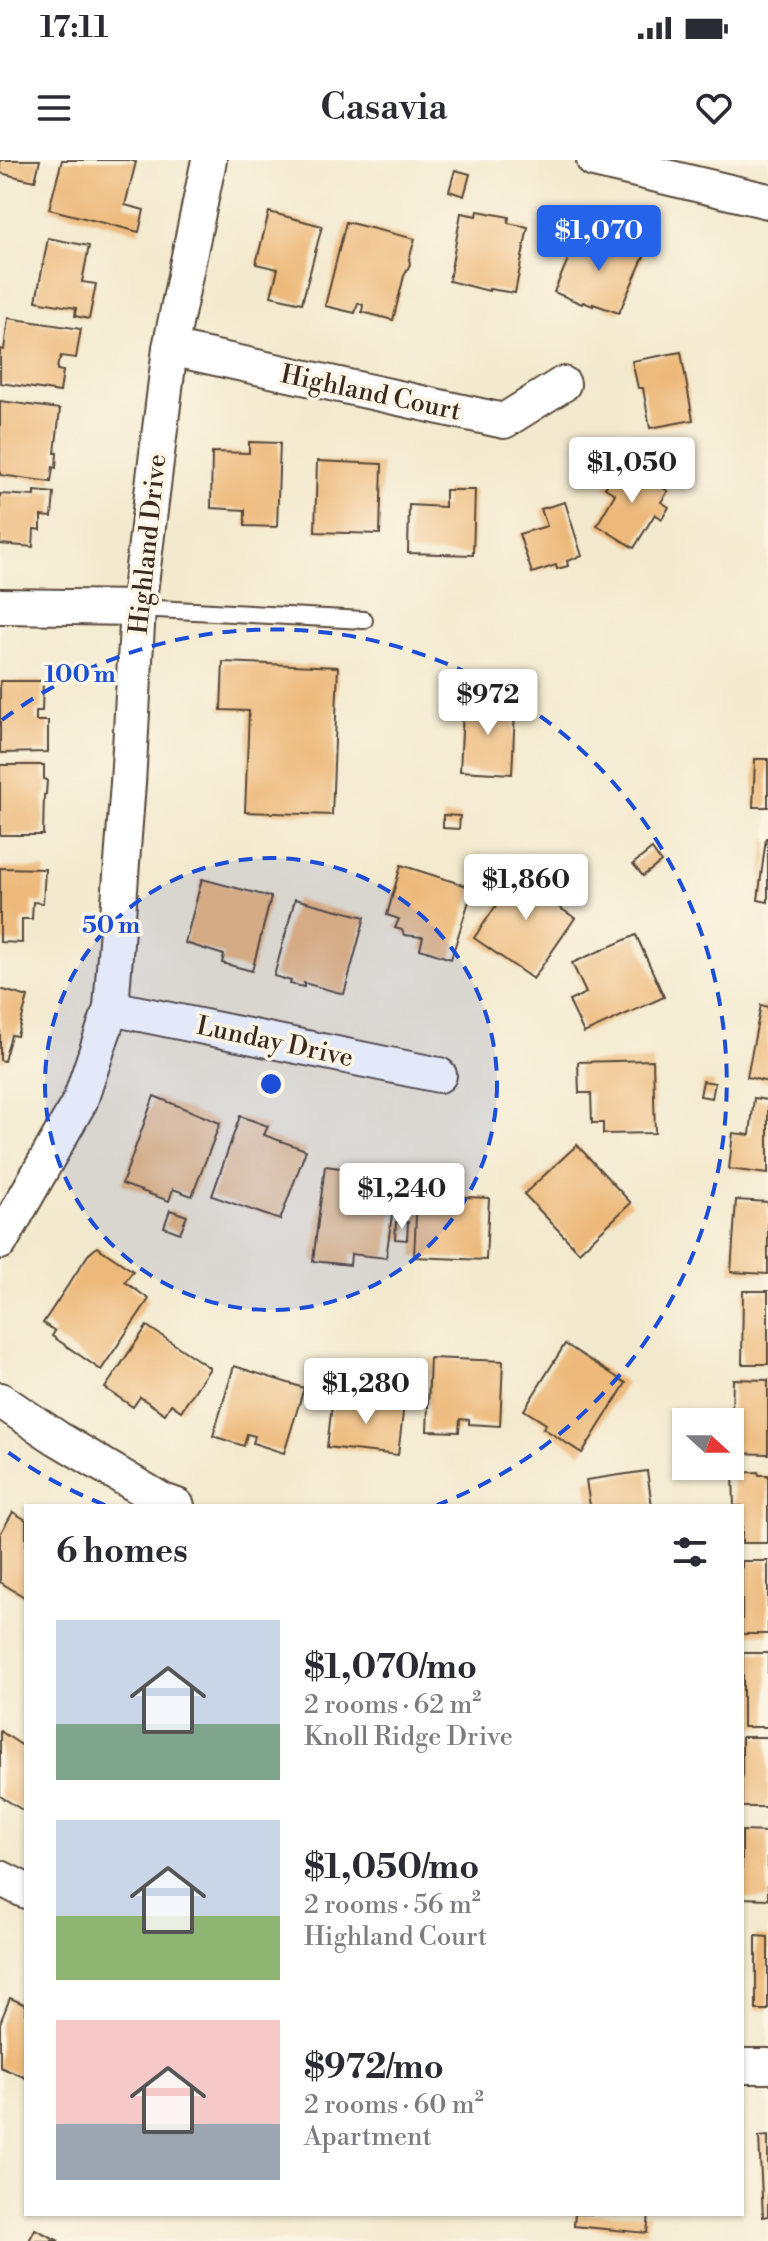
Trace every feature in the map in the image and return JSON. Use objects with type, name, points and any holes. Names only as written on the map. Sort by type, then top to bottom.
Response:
[{"type":"street","name":"Highland Drive","points":[[0,1242],[80,1101],[111,1008],[138,608],[170,348],[209,160]]},
{"type":"street","points":[[594,160],[768,201]]},
{"type":"street","name":"Highland Court","points":[[170,348],[504,421],[563,384]]},
{"type":"street","points":[[0,606],[138,608]]},
{"type":"street","name":"Lunday Drive","points":[[111,1008],[439,1075]]},
{"type":"street","points":[[0,1400],[57,1438],[171,1504]]},
{"type":"street","points":[[0,1878],[24,1890]]},
{"type":"street","points":[[744,2066],[768,2066]]},
{"type":"lane","points":[[138,608],[364,620]]},
{"type":"building","points":[[0,160],[40,160],[35,181],[0,173]]},
{"type":"building","points":[[62,160],[136,162],[125,205],[144,210],[139,232],[49,209]]},
{"type":"building","points":[[455,170],[470,174],[464,196],[449,191]]},
{"type":"building","points":[[478,211],[509,217],[508,223],[528,227],[515,293],[489,291],[449,281],[461,213],[477,216]]},
{"type":"building","points":[[269,212],[322,226],[302,303],[271,296],[278,269],[256,264]]},
{"type":"building","points":[[346,222],[415,239],[393,320],[362,312],[363,305],[358,303],[355,313],[325,306]]},
{"type":"building","points":[[581,229],[644,256],[619,313],[593,304],[582,304],[554,292]]},
{"type":"building","points":[[48,238],[89,246],[82,282],[96,284],[89,319],[75,316],[76,308],[36,301]]},
{"type":"building","points":[[8,318],[81,329],[76,358],[61,356],[58,363],[57,370],[63,371],[60,392],[0,383],[0,349],[4,350]]},
{"type":"building","points":[[681,352],[693,420],[650,428],[643,388],[638,388],[632,361]]},
{"type":"building","points":[[0,401],[60,409],[56,468],[53,467],[51,482],[0,475]]},
{"type":"building","points":[[249,442],[280,443],[277,527],[245,526],[245,510],[211,508],[212,452],[249,453]]},
{"type":"building","points":[[317,461],[382,464],[380,534],[315,532]]},
{"type":"building","points":[[620,463],[668,491],[661,502],[669,507],[662,519],[655,514],[634,548],[597,525],[615,494],[605,488]]},
{"type":"building","points":[[445,490],[475,490],[473,555],[408,553],[409,505],[445,507]]},
{"type":"building","points":[[35,491],[54,493],[52,517],[41,516],[41,530],[34,529],[33,547],[0,544],[0,494],[35,496]]},
{"type":"building","points":[[565,502],[582,556],[567,561],[568,566],[557,569],[556,565],[532,573],[519,534],[547,526],[541,509]]},
{"type":"building","points":[[223,662],[338,667],[332,815],[245,812],[249,711],[221,710]]},
{"type":"building","points":[[0,681],[43,681],[42,711],[36,711],[36,721],[48,721],[48,752],[0,753]]},
{"type":"building","points":[[473,696],[508,698],[507,711],[515,712],[512,774],[460,771],[463,711],[472,711]]},
{"type":"building","points":[[755,759],[768,759],[768,807],[753,807]]},
{"type":"building","points":[[0,765],[44,765],[44,779],[47,780],[43,835],[0,835]]},
{"type":"building","points":[[443,815],[460,816],[459,829],[443,828]]},
{"type":"building","points":[[768,838],[768,902],[758,900]]},
{"type":"building","points":[[652,849],[661,862],[643,876],[633,864]]},
{"type":"building","points":[[526,862],[558,884],[547,899],[575,918],[533,979],[474,938]]},
{"type":"building","points":[[401,865],[473,888],[451,959],[420,949],[423,937],[404,935],[402,930],[395,928],[399,919],[387,915]]},
{"type":"building","points":[[0,868],[45,869],[43,903],[33,902],[32,919],[22,919],[22,943],[0,942]]},
{"type":"building","points":[[202,879],[271,897],[252,971],[222,963],[224,955],[185,943]]},
{"type":"building","points":[[295,899],[365,917],[344,994],[304,983],[304,987],[290,984],[291,981],[274,976]]},
{"type":"building","points":[[636,935],[664,997],[584,1033],[569,1001],[586,993],[572,963]]},
{"type":"building","points":[[0,989],[28,997],[17,1036],[11,1035],[4,1061],[0,1060]]},
{"type":"building","points":[[761,1005],[768,1007],[768,1082],[747,1077]]},
{"type":"building","points":[[653,1060],[655,1133],[603,1134],[603,1123],[592,1123],[591,1093],[579,1093],[578,1062]]},
{"type":"building","points":[[703,1081],[715,1083],[712,1098],[700,1096]]},
{"type":"building","points":[[154,1096],[220,1123],[192,1196],[173,1189],[169,1201],[122,1184]]},
{"type":"building","points":[[754,1098],[768,1100],[768,1174],[729,1169],[733,1133],[750,1135]]},
{"type":"building","points":[[240,1116],[268,1126],[264,1135],[306,1150],[280,1220],[212,1196]]},
{"type":"building","points":[[577,1145],[631,1203],[579,1252],[524,1194]]},
{"type":"building","points":[[325,1166],[397,1179],[386,1258],[351,1254],[350,1265],[313,1261]]},
{"type":"building","points":[[417,1195],[489,1198],[486,1260],[414,1257]]},
{"type":"building","points":[[736,1200],[768,1202],[768,1274],[731,1272]]},
{"type":"building","points":[[170,1210],[187,1216],[180,1233],[164,1227]]},
{"type":"building","points":[[396,1222],[408,1222],[407,1240],[395,1239]]},
{"type":"building","points":[[97,1247],[133,1271],[125,1282],[149,1299],[101,1370],[52,1336],[55,1331],[43,1323],[88,1255]]},
{"type":"building","points":[[743,1291],[768,1291],[768,1364],[742,1364]]},
{"type":"building","points":[[147,1326],[210,1368],[181,1411],[171,1404],[165,1414],[140,1397],[133,1407],[105,1388]]},
{"type":"building","points":[[565,1344],[626,1383],[582,1453],[543,1428],[546,1424],[524,1410]]},
{"type":"building","points":[[430,1358],[503,1361],[500,1426],[469,1424],[469,1420],[460,1419],[459,1432],[427,1431]]},
{"type":"building","points":[[234,1366],[304,1388],[284,1453],[253,1443],[255,1436],[247,1434],[244,1446],[213,1436]]},
{"type":"building","points":[[733,1379],[768,1380],[768,1454],[744,1453],[744,1408],[732,1408]]},
{"type":"building","points":[[333,1396],[404,1404],[398,1455],[327,1447]]},
{"type":"building","points":[[647,1471],[652,1504],[590,1504],[586,1480]]},
{"type":"building","points":[[744,1473],[768,1475],[768,1543],[744,1543],[744,1504],[734,1504],[733,1480],[744,1480]]},
{"type":"building","points":[[13,1512],[24,1519],[24,1597],[0,1582],[0,1534]]},
{"type":"building","points":[[744,1561],[768,1561],[768,1634],[744,1634]]},
{"type":"building","points":[[744,1653],[768,1653],[768,1727],[744,1727]]},
{"type":"building","points":[[0,1731],[24,1747],[24,1811],[0,1796]]},
{"type":"building","points":[[744,1737],[768,1737],[768,1807],[744,1807]]},
{"type":"building","points":[[744,1831],[768,1832],[768,1899],[744,1898]]},
{"type":"building","points":[[756,1936],[768,1937],[768,2010],[756,2010]]},
{"type":"building","points":[[10,1998],[24,2004],[24,2077],[0,2067],[0,2023]]},
{"type":"building","points":[[768,2136],[768,2216],[763,2217],[759,2137]]},
{"type":"building","points":[[575,2216],[649,2216],[647,2233],[574,2226]]},
{"type":"building","points":[[35,2229],[59,2241],[29,2241]]}]
